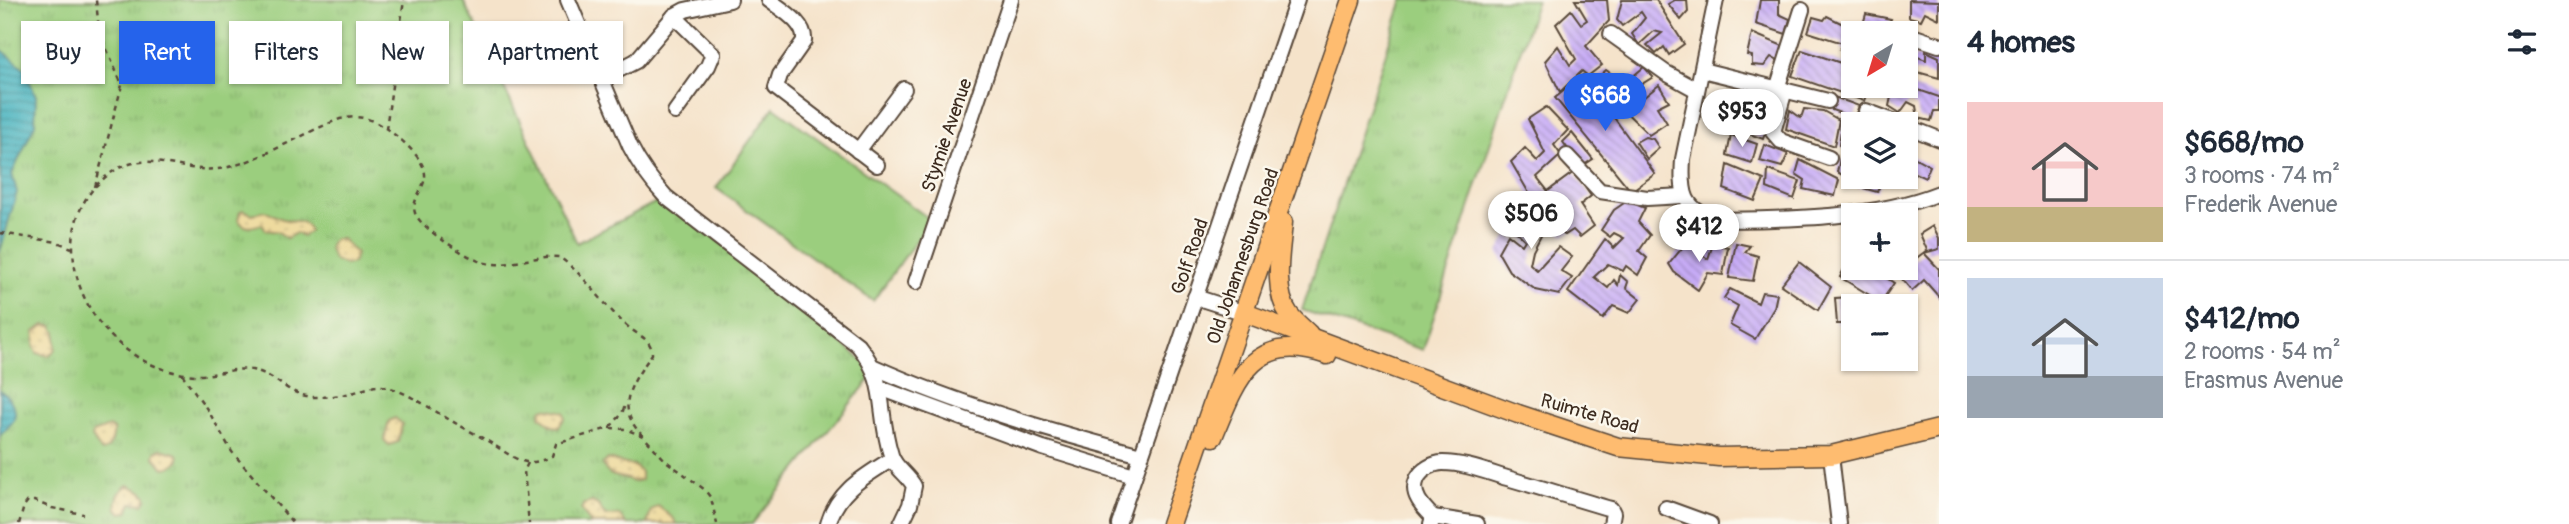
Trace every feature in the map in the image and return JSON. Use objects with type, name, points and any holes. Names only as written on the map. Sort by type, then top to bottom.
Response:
[{"type":"main road","name":"Old Johannesburg Road","points":[[1171,524],[1351,0]]},
{"type":"main road","points":[[1285,194],[1281,247],[1282,299],[1289,314],[1313,338]]},
{"type":"main road","name":"Ruimte Road","points":[[1245,313],[1618,447],[1719,457],[1831,455],[1939,429]]},
{"type":"main road","points":[[1181,496],[1206,455],[1239,380],[1252,363],[1269,351],[1286,347],[1305,348],[1413,383],[1481,400]]},
{"type":"street","points":[[568,0],[577,21]]},
{"type":"street","points":[[623,68],[636,61],[674,16],[685,10],[730,0]]},
{"type":"street","points":[[769,0],[800,26],[805,36],[779,75],[776,88],[877,164]]},
{"type":"street","name":"Stymie Avenue","points":[[916,282],[1011,0]]},
{"type":"street","name":"Golf Road","points":[[1118,524],[1297,0]]},
{"type":"street","points":[[1716,0],[1683,159],[1682,189],[1700,213],[1719,220],[1864,212],[1939,193]]},
{"type":"street","points":[[1802,10],[1781,89],[1773,132],[1781,141],[1829,158]]},
{"type":"street","points":[[674,16],[713,54],[708,66],[675,112]]},
{"type":"street","points":[[1611,34],[1666,74],[1697,90]]},
{"type":"street","points":[[1918,38],[1939,45]]},
{"type":"street","points":[[1702,70],[1828,101]]},
{"type":"street","points":[[603,84],[642,168],[666,198],[858,345],[874,367],[892,459],[914,486],[910,505],[901,524]]},
{"type":"street","points":[[858,151],[904,89]]},
{"type":"street","points":[[1918,131],[1939,139]]},
{"type":"street","points":[[1567,156],[1600,191],[1647,198],[1682,189]]},
{"type":"street","points":[[1195,296],[1245,313]]},
{"type":"street","points":[[874,367],[912,384],[989,411],[1141,455]]},
{"type":"street","points":[[880,388],[1044,448],[1134,476]]},
{"type":"street","points":[[1831,455],[1839,524]]},
{"type":"street","points":[[828,524],[837,500],[851,485],[892,459]]},
{"type":"street","points":[[1477,524],[1432,520],[1416,494],[1418,475],[1432,465],[1443,463],[1474,468],[1611,509],[1611,524]]},
{"type":"street","points":[[1666,508],[1710,524]]},
{"type":"path","points":[[96,0],[99,31],[122,85],[95,187],[77,218],[72,248],[75,271],[84,299],[99,323],[132,354],[153,365],[183,374],[255,370],[264,373],[290,392],[310,397],[345,394],[381,386],[429,408],[528,463],[552,456],[556,444],[609,428],[625,429],[643,436]]},
{"type":"path","points":[[386,129],[404,0]]},
{"type":"path","points":[[95,187],[113,172],[146,161],[203,169],[224,168],[244,162],[341,119],[369,119],[415,153],[422,164],[425,177],[415,201],[415,213],[424,225],[462,252],[491,264],[559,257],[613,313],[647,340],[652,354],[632,386],[622,414],[609,428]]},
{"type":"path","points":[[0,233],[57,242],[72,248]]},
{"type":"path","points":[[183,374],[232,452],[294,524]]},
{"type":"path","points":[[626,401],[631,420],[643,436],[666,461],[704,489],[711,498],[717,524]]},
{"type":"path","points":[[528,463],[524,471],[529,524]]},
{"type":"path","points":[[19,524],[24,506],[28,501],[34,500],[52,508],[83,514]]},
{"type":"green space","points":[[0,0],[463,0],[473,21],[463,21],[463,84],[502,84],[577,243],[666,197],[876,372],[752,524],[0,524]]},
{"type":"green space","points":[[1403,0],[1537,0],[1423,350],[1302,310]]},
{"type":"green space","points":[[774,107],[931,220],[873,301],[716,188]]},
{"type":"sand","points":[[243,210],[252,214],[264,211],[301,222],[310,231],[303,236],[296,233],[287,238],[278,232],[266,230],[262,224],[246,226],[238,219]]},
{"type":"sand","points":[[335,239],[342,239],[356,254],[353,263],[345,265],[334,260],[329,249]]},
{"type":"sand","points":[[44,325],[52,326],[56,332],[56,349],[49,356],[37,353],[34,345],[35,332]]},
{"type":"sand","points":[[545,408],[564,412],[565,418],[558,427],[552,426],[540,416]]},
{"type":"sand","points":[[395,418],[402,424],[398,442],[389,445],[384,440],[389,421]]},
{"type":"sand","points":[[109,427],[114,430],[112,441],[107,449],[101,451],[92,437],[93,433]]},
{"type":"sand","points":[[161,449],[178,454],[179,460],[164,468],[154,457],[155,452]]},
{"type":"sand","points":[[608,459],[633,465],[641,472],[641,480],[633,482],[608,473],[603,464]]},
{"type":"sand","points":[[128,485],[143,492],[147,498],[143,504],[132,503],[128,512],[121,513],[117,509],[117,499]]},
{"type":"sand","points":[[592,502],[598,505],[605,516],[619,515],[626,524],[591,524],[581,509],[584,504]]},
{"type":"sand","points":[[658,506],[674,519],[676,524],[647,524],[651,511]]},
{"type":"water","points":[[1,49],[21,66],[21,84],[31,84],[36,96],[35,124],[12,174],[17,192],[0,252]]},
{"type":"water","points":[[0,390],[12,402],[15,415],[12,423],[0,436]]},
{"type":"building","points":[[1575,0],[1607,0],[1609,21],[1586,46],[1602,65],[1588,76],[1582,71],[1560,92],[1545,61],[1558,46],[1570,65],[1576,59],[1556,24],[1571,10],[1581,24],[1587,20]]},
{"type":"building","points":[[1622,0],[1656,0],[1684,44],[1669,55],[1664,47],[1656,54],[1647,45],[1662,33],[1654,31],[1639,45],[1632,34],[1645,18],[1641,12],[1622,26],[1617,20]]},
{"type":"building","points":[[1675,0],[1687,0],[1688,12],[1681,20],[1668,4]]},
{"type":"building","points":[[1760,0],[1779,0],[1779,14],[1790,19],[1786,34],[1756,24]]},
{"type":"building","points":[[1909,0],[1939,1],[1939,19],[1925,12],[1921,20],[1909,17]]},
{"type":"building","points":[[1866,14],[1891,19],[1890,21],[1864,21]]},
{"type":"building","points":[[1827,16],[1841,23],[1841,42],[1808,32],[1813,17],[1824,20]]},
{"type":"building","points":[[1752,33],[1783,46],[1778,61],[1771,57],[1764,66],[1752,65],[1752,56],[1747,55]]},
{"type":"building","points":[[1802,50],[1841,63],[1841,93],[1792,76]]},
{"type":"building","points":[[1926,51],[1939,57],[1939,78],[1918,72],[1918,57],[1926,60]]},
{"type":"building","points":[[1644,67],[1653,77],[1634,89],[1643,98],[1659,85],[1669,101],[1657,107],[1667,123],[1649,135],[1594,81],[1606,70],[1625,83]]},
{"type":"building","points":[[1583,75],[1655,174],[1631,191],[1555,98]]},
{"type":"building","points":[[1745,88],[1760,93],[1758,115],[1770,118],[1763,139],[1736,129]]},
{"type":"building","points":[[1918,90],[1939,97],[1939,111],[1934,111],[1931,121],[1918,118],[1916,106],[1908,102],[1901,112],[1889,106],[1891,98],[1918,98]]},
{"type":"building","points":[[1834,97],[1859,106],[1856,112],[1841,113],[1832,110]]},
{"type":"building","points":[[1546,107],[1568,130],[1554,145],[1561,155],[1537,177],[1548,191],[1574,172],[1591,196],[1580,205],[1594,226],[1580,237],[1573,230],[1565,235],[1556,231],[1562,217],[1550,204],[1533,200],[1511,162],[1525,148],[1537,161],[1545,153],[1528,119]]},
{"type":"building","points":[[1804,109],[1823,111],[1839,120],[1834,146],[1786,129],[1790,110],[1801,118]]},
{"type":"building","points":[[1572,133],[1593,159],[1581,167],[1563,142]]},
{"type":"building","points":[[1731,135],[1757,144],[1752,163],[1727,155]]},
{"type":"building","points":[[1645,137],[1653,139],[1659,148],[1647,159],[1636,142]]},
{"type":"building","points":[[1765,145],[1788,154],[1782,167],[1760,161]]},
{"type":"building","points":[[1840,159],[1841,174],[1837,172]]},
{"type":"building","points":[[1918,159],[1930,166],[1925,178],[1918,175]]},
{"type":"building","points":[[1800,160],[1839,180],[1835,196],[1803,189],[1805,180],[1796,174]]},
{"type":"building","points":[[1728,165],[1764,180],[1755,201],[1724,189]]},
{"type":"building","points":[[1768,170],[1800,181],[1794,199],[1767,188]]},
{"type":"building","points":[[1509,195],[1538,214],[1534,226],[1543,231],[1533,250],[1530,264],[1537,270],[1558,247],[1572,257],[1561,271],[1572,278],[1559,295],[1536,290],[1509,271],[1498,252],[1508,234],[1522,245],[1525,240],[1499,215]]},
{"type":"building","points":[[1627,201],[1645,208],[1638,222],[1650,235],[1639,251],[1647,258],[1638,275],[1626,266],[1623,271],[1608,264],[1594,277],[1608,288],[1614,280],[1618,285],[1620,275],[1628,282],[1626,288],[1640,299],[1629,313],[1613,306],[1603,319],[1568,292],[1605,239],[1614,248],[1624,238],[1614,233],[1610,237],[1601,230],[1614,210]]},
{"type":"building","points":[[1933,226],[1939,238],[1939,249],[1924,253],[1939,269],[1939,297],[1924,280],[1912,291],[1903,280],[1918,280],[1918,257],[1927,250],[1920,234]]},
{"type":"building","points":[[1686,243],[1708,259],[1713,244],[1728,247],[1723,275],[1708,273],[1698,290],[1674,272],[1669,264]]},
{"type":"building","points":[[1736,243],[1750,246],[1745,252],[1758,256],[1753,281],[1729,278]]},
{"type":"building","points":[[1799,262],[1831,287],[1818,310],[1781,285]]},
{"type":"building","points":[[1845,280],[1890,280],[1894,283],[1886,294],[1868,294]]},
{"type":"building","points":[[1730,289],[1758,303],[1762,292],[1777,294],[1774,308],[1755,339],[1730,325],[1738,306],[1724,298]]},
{"type":"building","points":[[1835,298],[1841,298],[1841,324],[1837,324]]}]
